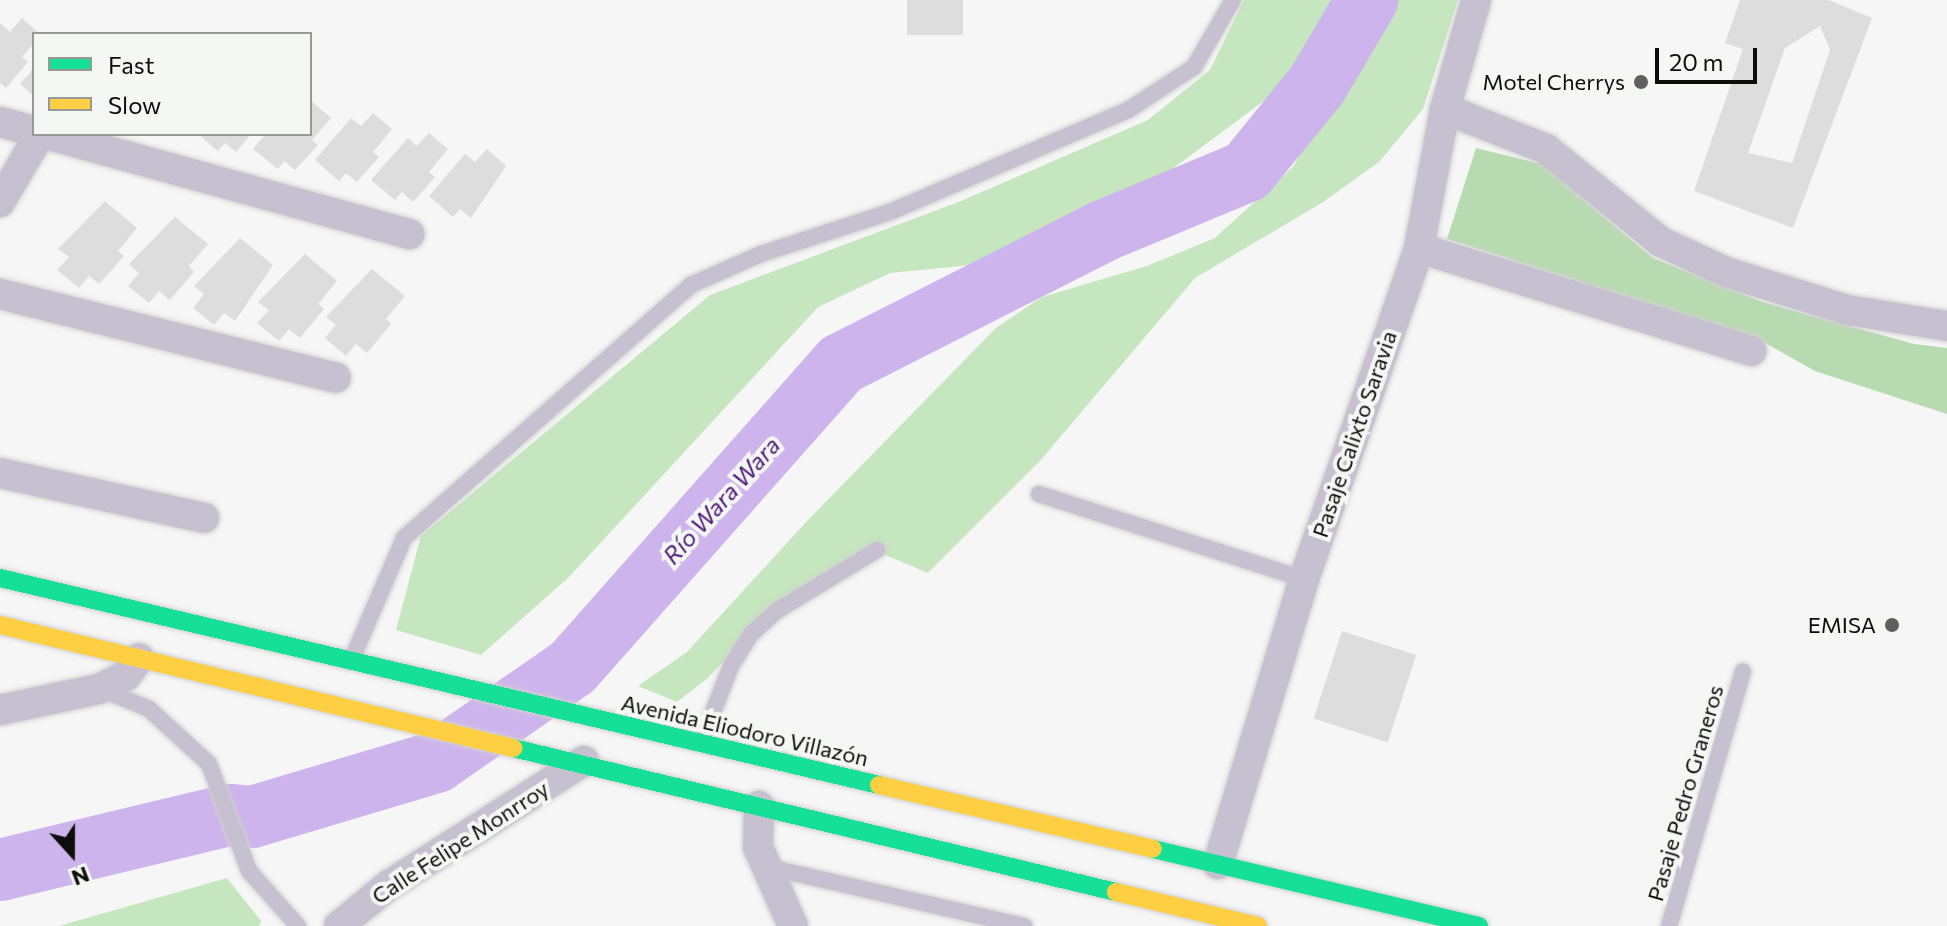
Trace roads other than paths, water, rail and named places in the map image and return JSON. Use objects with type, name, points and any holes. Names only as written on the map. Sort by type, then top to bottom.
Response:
[{"type":"highway","name":"Avenida Eliodoro Villazón","points":[[0,578],[1479,926]]},
{"type":"highway","points":[[0,625],[572,759],[1258,926]]},
{"type":"street","name":"Pasaje Calixto Saravia","points":[[1218,864],[1304,579],[1419,248],[1445,109],[1476,0]]},
{"type":"street","points":[[1445,109],[1546,149],[1661,242],[1726,272],[1847,310],[1947,326]]},
{"type":"street","points":[[1,124],[32,131]]},
{"type":"street","points":[[0,202],[39,136]]},
{"type":"street","points":[[53,136],[410,234]]},
{"type":"street","points":[[1419,248],[1751,351]]},
{"type":"street","points":[[0,294],[336,378]]},
{"type":"street","points":[[0,473],[204,518]]},
{"type":"street","points":[[0,710],[99,689],[126,676],[139,658]]},
{"type":"street","name":"Calle Felipe Monrroy","points":[[339,926],[389,885],[572,759]]},
{"type":"street","points":[[759,806],[758,847],[793,926]]},
{"type":"lane","points":[[351,661],[404,538],[691,285],[761,254],[890,212],[1128,110],[1194,67],[1233,0]]},
{"type":"lane","points":[[1039,494],[1304,579]]},
{"type":"lane","points":[[701,744],[731,666],[751,634],[778,610],[877,550]]},
{"type":"lane","name":"Pasaje Pedro Graneros","points":[[1669,926],[1743,672]]},
{"type":"lane","points":[[99,689],[149,709],[209,764],[249,871],[298,926]]},
{"type":"lane","points":[[768,867],[1024,926]]},
{"type":"waterway","name":"Río Wara Wara","points":[[0,870],[229,815],[252,817],[436,762],[572,668],[841,364],[1103,231],[1247,171],[1317,85],[1367,0]]},
{"type":"place","name":"Motel Cherrys","points":[[1641,82]]},
{"type":"place","name":"EMISA","points":[[1892,625]]}]
